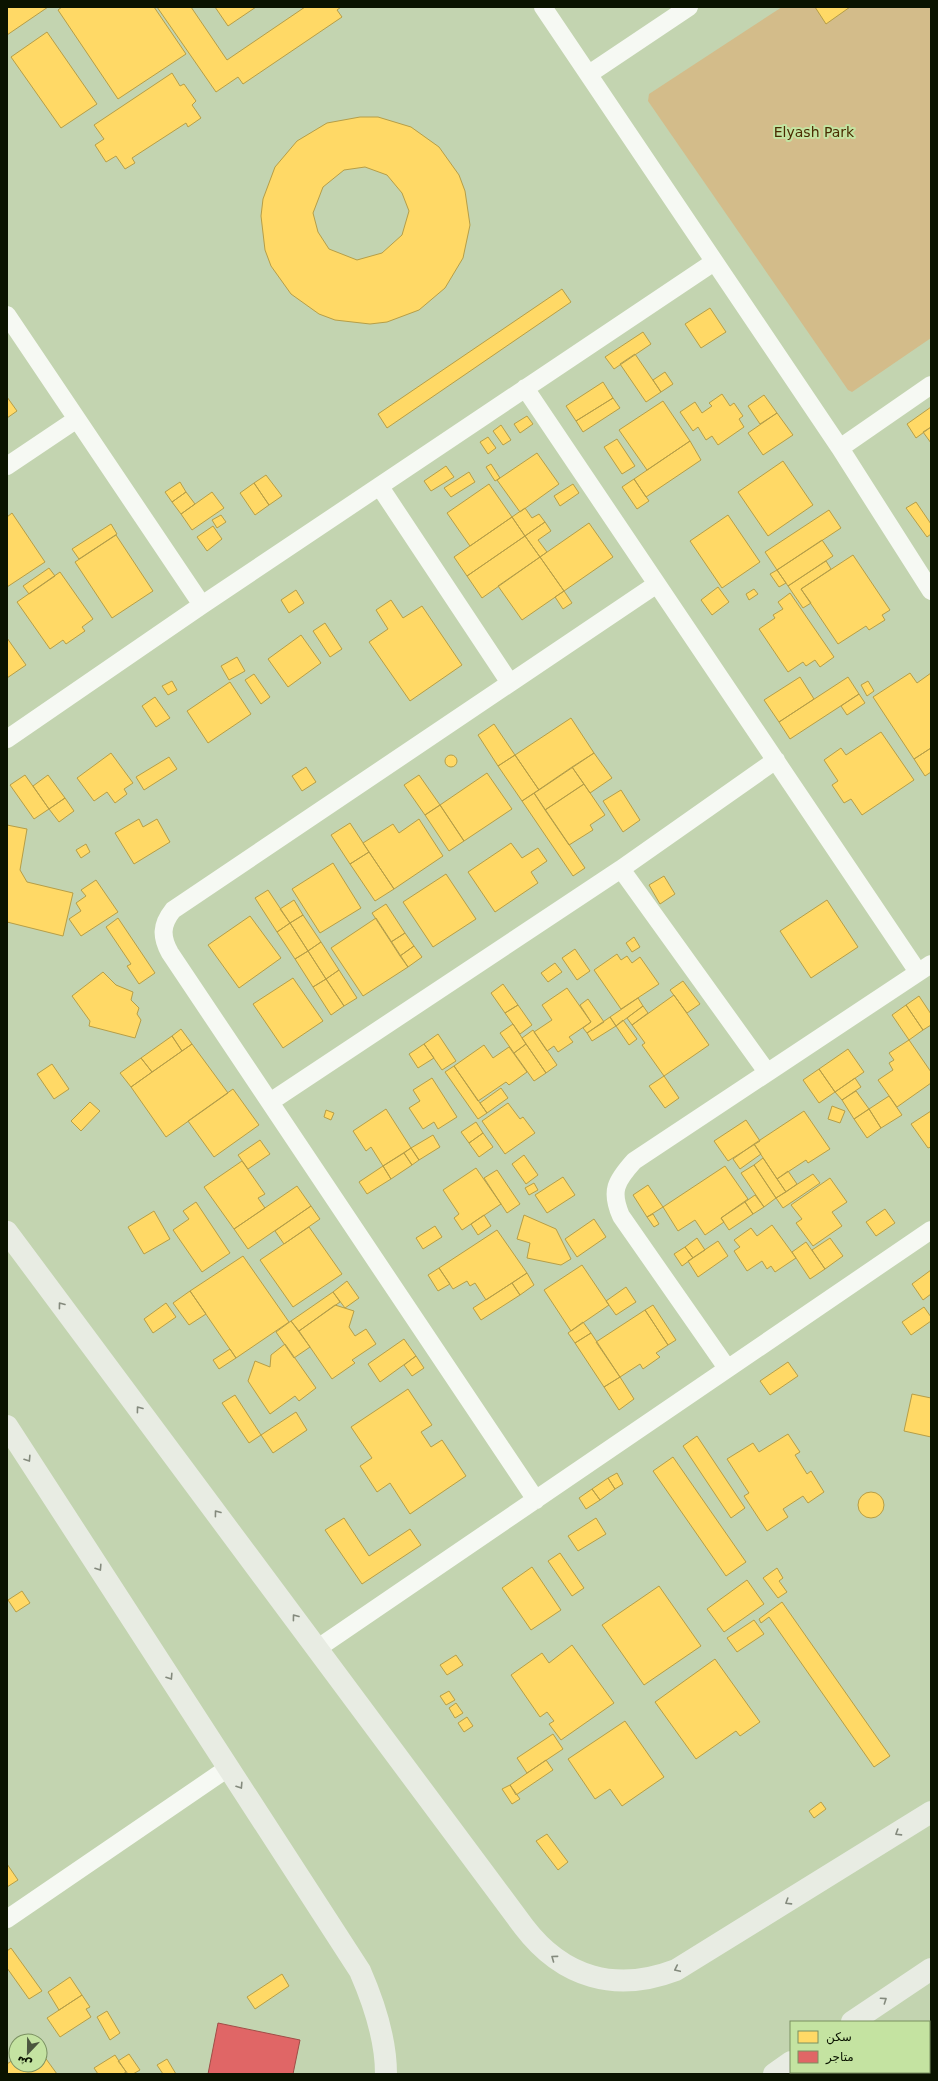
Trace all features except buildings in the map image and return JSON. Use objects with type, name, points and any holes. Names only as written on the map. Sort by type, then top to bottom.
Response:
[{"type":"main road","points":[[7,1232],[534,1940],[560,1962],[592,1977],[626,1982],[660,1976],[676,1970],[931,1812]]},
{"type":"main road","points":[[7,1426],[360,1971],[378,2018],[383,2042],[386,2074]]},
{"type":"main road","points":[[853,2021],[931,1969]]},
{"type":"main road","points":[[774,2074],[790,2063]]},
{"type":"street","points":[[543,7],[840,448],[931,591]]},
{"type":"street","points":[[589,74],[689,7]]},
{"type":"street","points":[[7,739],[202,605],[714,262]]},
{"type":"street","points":[[7,315],[202,605]]},
{"type":"street","points":[[840,448],[931,385]]},
{"type":"street","points":[[525,388],[776,760],[925,968],[634,1161],[623,1173],[616,1186],[615,1202],[620,1216],[727,1368]]},
{"type":"street","points":[[7,466],[77,419]]},
{"type":"street","points":[[380,486],[510,683]]},
{"type":"street","points":[[536,1500],[170,953],[164,943],[162,931],[166,919],[173,910],[657,584]]},
{"type":"street","points":[[270,1102],[621,868],[776,760]]},
{"type":"street","points":[[621,868],[767,1072]]},
{"type":"street","points":[[318,1648],[931,1230]]},
{"type":"street","points":[[7,1919],[228,1768]]},
{"type":"green space","name":"Elyash Park","points":[[782,7],[931,7],[931,338],[852,392],[848,390],[648,101],[649,94]]}]
